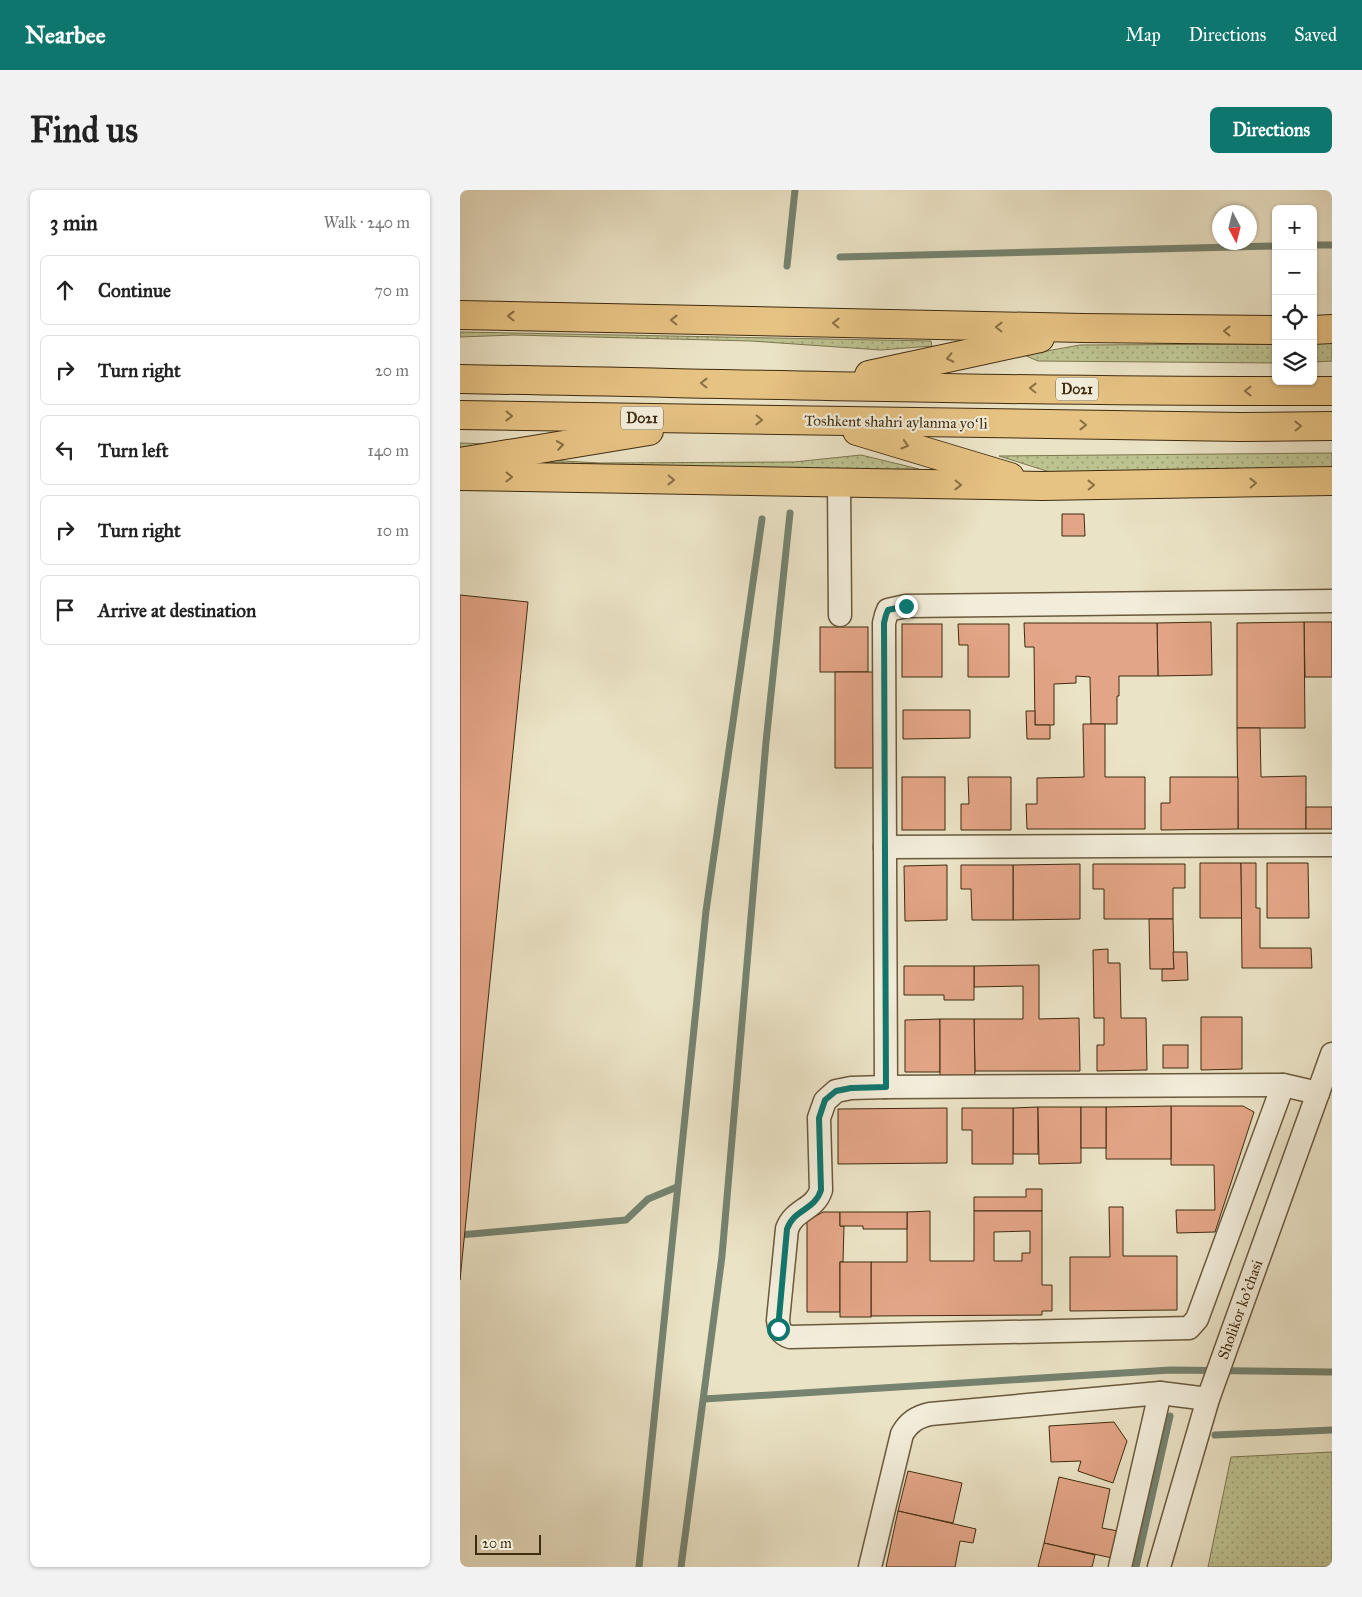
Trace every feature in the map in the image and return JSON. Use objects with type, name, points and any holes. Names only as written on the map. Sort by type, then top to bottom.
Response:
[{"type":"highway","points":[[460,316],[1272,330]]},
{"type":"highway","points":[[822,386],[1082,328]]},
{"type":"highway","points":[[1317,330],[1332,330]]},
{"type":"highway","name":"D021","points":[[460,379],[822,386],[1239,391],[1332,390]]},
{"type":"highway","name":"Toshkent shahri aylanma yoʻli","points":[[460,415],[1241,427],[1332,426]]},
{"type":"highway","points":[[460,462],[718,419]]},
{"type":"highway","points":[[824,421],[1042,486]]},
{"type":"highway","points":[[460,476],[1042,486],[1332,481]]},
{"type":"street","points":[[839,482],[840,615]]},
{"type":"street","points":[[886,1087],[884,623],[888,610],[906,606],[1332,601]]},
{"type":"street","points":[[885,847],[1332,846]]},
{"type":"street","name":"Sholikor ko'chasi","points":[[1159,1567],[1209,1397],[1332,1054]]},
{"type":"street","points":[[1283,1085],[1197,1319],[1189,1328],[800,1336],[783,1334],[778,1329],[787,1229],[789,1222],[794,1216],[812,1205],[819,1196],[821,1190],[819,1118],[825,1100],[836,1091],[851,1088],[886,1087],[1283,1085],[1318,1093]]},
{"type":"street","points":[[1120,1567],[1160,1393]]},
{"type":"street","points":[[870,1567],[902,1434],[912,1421],[930,1414],[1160,1393],[1209,1397]]},
{"type":"green space","points":[[460,332],[931,341],[932,346],[881,350],[751,341],[514,335],[460,337]]},
{"type":"green space","points":[[1332,342],[1332,361],[1317,362],[1317,343]]},
{"type":"green space","points":[[1272,344],[1272,363],[1038,361],[1024,355],[1080,345]]},
{"type":"green space","points":[[460,443],[489,444],[527,459],[600,463],[794,462],[861,455],[919,469],[816,471],[460,460]]},
{"type":"green space","points":[[1332,453],[1332,471],[1053,473],[999,456]]},
{"type":"green space","points":[[1332,1452],[1332,1567],[1208,1567],[1231,1457]]},
{"type":"building","points":[[1062,514],[1084,514],[1085,536],[1062,536]]},
{"type":"building","points":[[460,595],[528,602],[460,1280]]},
{"type":"building","points":[[1211,622],[1212,675],[1158,676],[1157,623]]},
{"type":"building","points":[[1304,622],[1332,622],[1332,677],[1305,677]]},
{"type":"building","points":[[1304,622],[1305,728],[1237,728],[1237,623]]},
{"type":"building","points":[[1024,623],[1157,623],[1158,676],[1119,676],[1117,724],[1091,724],[1090,677],[1076,676],[1076,683],[1054,684],[1054,725],[1035,725],[1034,647],[1025,647]]},
{"type":"building","points":[[902,624],[942,624],[942,677],[902,677]]},
{"type":"building","points":[[958,624],[1009,624],[1009,677],[968,677],[968,645],[959,645]]},
{"type":"building","points":[[820,627],[868,627],[868,672],[820,672]]},
{"type":"building","points":[[835,672],[873,672],[874,768],[835,768]]},
{"type":"building","points":[[903,710],[970,710],[970,738],[903,739]]},
{"type":"building","points":[[1026,711],[1035,711],[1035,725],[1050,725],[1050,739],[1027,739]]},
{"type":"building","points":[[1083,724],[1105,724],[1105,777],[1145,777],[1145,829],[1027,829],[1026,804],[1037,804],[1037,778],[1084,777]]},
{"type":"building","points":[[1237,728],[1260,728],[1261,777],[1306,776],[1306,829],[1238,829]]},
{"type":"building","points":[[902,777],[945,777],[945,830],[902,830]]},
{"type":"building","points":[[968,777],[1011,777],[1011,830],[961,830],[961,804],[969,804]]},
{"type":"building","points":[[1170,777],[1238,777],[1238,829],[1161,830],[1161,803],[1170,803]]},
{"type":"building","points":[[1306,807],[1332,807],[1332,829],[1306,829]]},
{"type":"building","points":[[1200,863],[1241,863],[1242,918],[1200,918]]},
{"type":"building","points":[[1241,863],[1256,863],[1256,908],[1260,908],[1260,948],[1311,948],[1312,968],[1242,968]]},
{"type":"building","points":[[1267,863],[1308,863],[1309,918],[1267,918]]},
{"type":"building","points":[[1080,864],[1080,919],[1013,920],[1013,865]]},
{"type":"building","points":[[1093,864],[1185,864],[1185,888],[1173,888],[1173,919],[1104,919],[1104,889],[1093,889]]},
{"type":"building","points":[[947,865],[947,920],[905,921],[904,866]]},
{"type":"building","points":[[961,865],[1013,865],[1013,920],[972,920],[971,889],[961,889]]},
{"type":"building","points":[[1149,919],[1173,919],[1174,969],[1150,969]]},
{"type":"building","points":[[1108,949],[1108,963],[1120,963],[1121,1018],[1146,1018],[1147,1070],[1097,1071],[1097,1045],[1104,1045],[1104,1018],[1094,1018],[1093,950]]},
{"type":"building","points":[[1173,952],[1187,952],[1188,980],[1162,981],[1162,969],[1174,969]]},
{"type":"building","points":[[1039,965],[1039,1019],[1079,1018],[1080,1071],[975,1071],[974,1019],[1023,1019],[1023,986],[974,987],[974,966]]},
{"type":"building","points":[[904,966],[974,966],[974,1000],[944,1000],[944,995],[904,995]]},
{"type":"building","points":[[1201,1017],[1242,1017],[1242,1069],[1201,1070]]},
{"type":"building","points":[[940,1019],[940,1072],[905,1072],[905,1020]]},
{"type":"building","points":[[940,1019],[974,1019],[975,1077],[940,1077]]},
{"type":"building","points":[[1163,1045],[1188,1045],[1188,1068],[1163,1068]]},
{"type":"building","points":[[1171,1106],[1243,1106],[1254,1112],[1215,1232],[1177,1233],[1176,1210],[1215,1210],[1214,1165],[1171,1165]]},
{"type":"building","points":[[1171,1106],[1171,1159],[1106,1159],[1106,1107]]},
{"type":"building","points":[[1038,1107],[1038,1154],[1013,1154],[1013,1108]]},
{"type":"building","points":[[1038,1107],[1081,1107],[1081,1163],[1039,1164]]},
{"type":"building","points":[[1081,1107],[1106,1107],[1106,1148],[1081,1148]]},
{"type":"building","points":[[947,1108],[947,1163],[838,1164],[838,1109]]},
{"type":"building","points":[[962,1108],[1013,1108],[1013,1164],[972,1164],[972,1130],[962,1130]]},
{"type":"building","points":[[1026,1189],[1042,1189],[1042,1211],[974,1211],[974,1197],[1026,1197]]},
{"type":"building","points":[[1109,1207],[1123,1207],[1123,1256],[1177,1256],[1177,1310],[1070,1311],[1070,1257],[1110,1257]]},
{"type":"building","points":[[930,1211],[930,1261],[974,1261],[974,1211],[1042,1211],[1042,1285],[1052,1285],[1052,1311],[1042,1311],[1042,1315],[871,1316],[871,1262],[907,1262],[907,1212]],"holes":[[[1030,1231],[1030,1253],[1022,1253],[1022,1261],[994,1261],[994,1232]]]},
{"type":"building","points":[[823,1212],[840,1212],[840,1226],[844,1226],[843,1262],[840,1262],[840,1312],[807,1312],[807,1221]]},
{"type":"building","points":[[840,1212],[907,1212],[907,1229],[863,1229],[863,1226],[840,1226]]},
{"type":"building","points":[[840,1262],[871,1262],[871,1317],[840,1317]]},
{"type":"building","points":[[1114,1422],[1127,1441],[1113,1483],[1078,1471],[1081,1461],[1051,1462],[1049,1426]]},
{"type":"building","points":[[908,1471],[962,1483],[953,1523],[898,1511]]},
{"type":"building","points":[[1059,1477],[1110,1489],[1102,1528],[1118,1531],[1112,1558],[1044,1543]]},
{"type":"building","points":[[898,1511],[976,1529],[973,1543],[960,1541],[955,1567],[886,1567]]},
{"type":"building","points":[[1044,1543],[1095,1555],[1092,1567],[1038,1567]]},
{"type":"waterway","points":[[787,266],[795,190]]},
{"type":"waterway","points":[[1317,245],[1332,245]]},
{"type":"waterway","points":[[840,257],[1272,246]]},
{"type":"waterway","points":[[681,1567],[722,1256],[766,742],[790,513]]},
{"type":"waterway","points":[[639,1567],[706,911],[762,519]]},
{"type":"waterway","points":[[460,1235],[626,1220],[648,1199],[677,1187]]},
{"type":"waterway","points":[[704,1399],[1171,1370],[1332,1372]]},
{"type":"waterway","points":[[1136,1567],[1170,1416]]},
{"type":"waterway","points":[[1215,1435],[1332,1430]]},
{"type":"route","points":[[778,1329],[789,1222],[794,1216],[812,1205],[821,1190],[819,1118],[825,1100],[836,1091],[851,1088],[886,1087],[884,623],[888,610],[906,606]]}]
